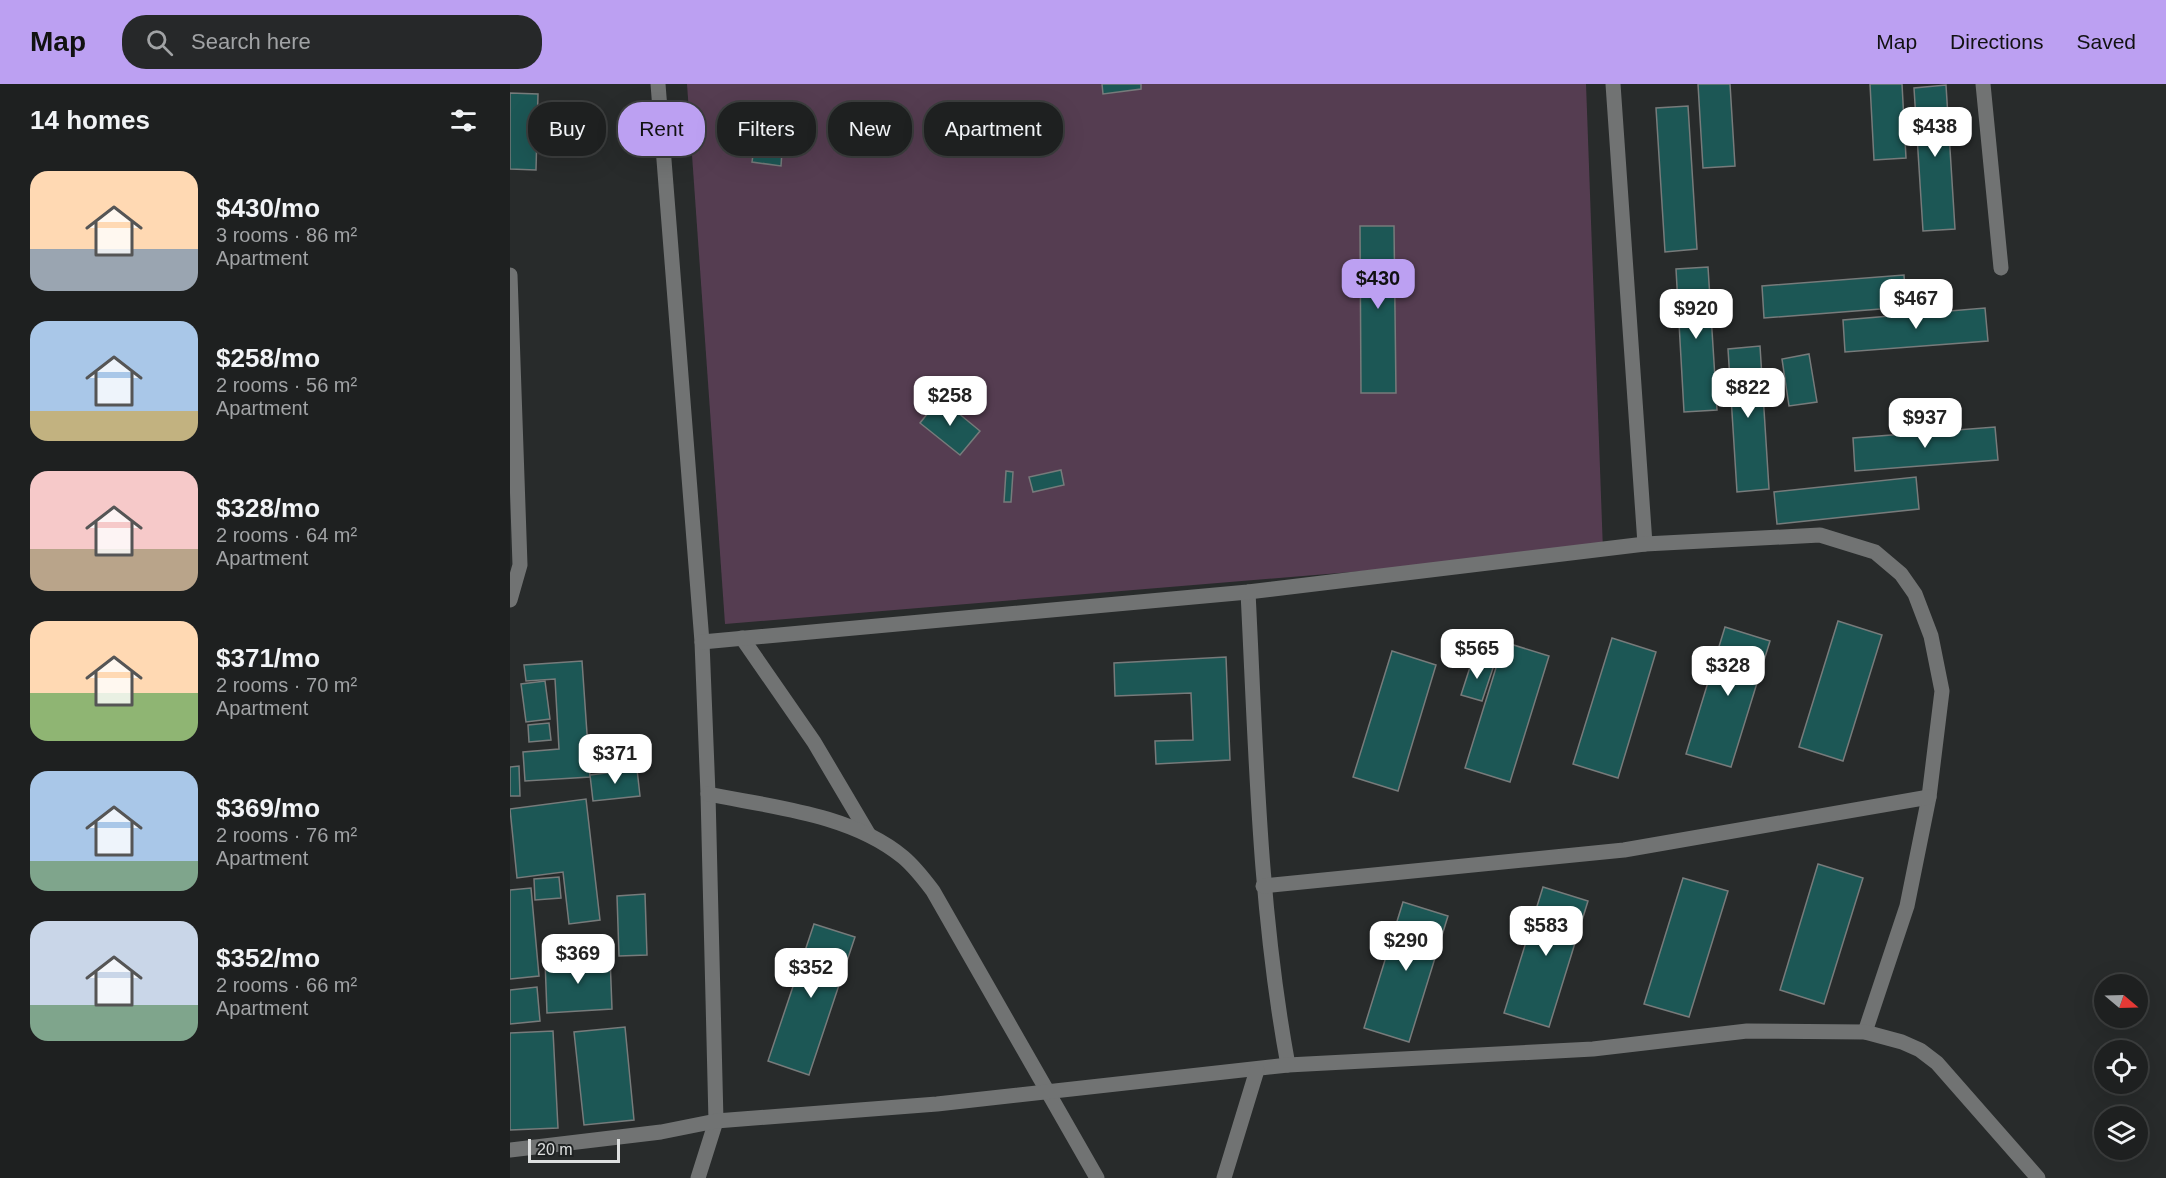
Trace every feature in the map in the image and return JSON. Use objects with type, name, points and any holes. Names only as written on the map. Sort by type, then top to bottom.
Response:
[{"type":"street","points":[[657,84],[702,642],[708,794],[716,1121],[698,1178]]},
{"type":"street","points":[[1613,84],[1645,544]]},
{"type":"street","points":[[1983,84],[2001,268]]},
{"type":"street","points":[[510,275],[520,565],[510,600]]},
{"type":"street","points":[[702,642],[1248,592],[1645,544],[1820,535],[1875,552],[1901,574],[1915,594],[1931,636],[1942,691],[1929,797],[1907,906],[1865,1032]]},
{"type":"street","points":[[1248,592],[1263,886],[1276,1002],[1288,1065]]},
{"type":"street","points":[[741,638],[814,742],[869,835]]},
{"type":"street","points":[[708,794],[805,814],[869,835],[903,856],[933,891],[1097,1178]]},
{"type":"street","points":[[1263,886],[1624,850],[1929,797]]},
{"type":"street","points":[[510,1150],[662,1132],[716,1121],[1049,1092],[1288,1065],[1593,1049],[1747,1031],[1865,1032],[1902,1042],[1920,1050],[1937,1063],[2038,1178]]},
{"type":"street","points":[[1224,1178],[1257,1070]]},
{"type":"shaded area","points":[[687,84],[1586,84],[1603,551],[725,624],[692,156],[705,156],[705,102],[688,102]]},
{"type":"building","points":[[1102,84],[1141,84],[1141,89],[1103,94]]},
{"type":"building","points":[[1698,84],[1730,84],[1735,166],[1703,168]]},
{"type":"building","points":[[1870,84],[1902,84],[1906,158],[1874,160]]},
{"type":"building","points":[[1946,85],[1955,229],[1923,231],[1914,88]]},
{"type":"building","points":[[510,93],[538,94],[538,102],[528,102],[528,156],[536,156],[536,170],[510,169]]},
{"type":"building","points":[[1688,106],[1697,249],[1665,252],[1656,108]]},
{"type":"building","points":[[753,156],[782,156],[781,166],[752,162]]},
{"type":"building","points":[[1360,226],[1394,226],[1396,393],[1361,393]]},
{"type":"building","points":[[1708,267],[1717,410],[1684,412],[1676,269]]},
{"type":"building","points":[[1904,275],[1906,307],[1764,318],[1762,286]]},
{"type":"building","points":[[1985,308],[1988,341],[1845,352],[1843,320]]},
{"type":"building","points":[[1760,346],[1769,489],[1737,492],[1728,349]]},
{"type":"building","points":[[1809,354],[1817,402],[1789,406],[1782,359]]},
{"type":"building","points":[[940,398],[980,431],[960,455],[920,423]]},
{"type":"building","points":[[1995,427],[1998,460],[1855,471],[1853,438]]},
{"type":"building","points":[[1061,470],[1064,485],[1033,492],[1029,477]]},
{"type":"building","points":[[1006,471],[1013,472],[1011,502],[1004,502]]},
{"type":"building","points":[[1916,477],[1919,509],[1777,524],[1774,492]]},
{"type":"building","points":[[1838,621],[1882,635],[1843,761],[1799,747]]},
{"type":"building","points":[[1725,627],[1770,641],[1731,767],[1686,754]]},
{"type":"building","points":[[1612,638],[1656,652],[1618,778],[1573,764]]},
{"type":"building","points":[[1504,642],[1549,656],[1510,782],[1465,768]]},
{"type":"building","points":[[1392,651],[1436,665],[1398,791],[1353,777]]},
{"type":"building","points":[[1226,657],[1230,760],[1156,764],[1155,741],[1193,740],[1191,693],[1115,696],[1114,663]]},
{"type":"building","points":[[1473,658],[1494,665],[1482,701],[1461,695]]},
{"type":"building","points":[[582,661],[590,777],[525,781],[523,752],[559,749],[555,679],[526,681],[524,665]]},
{"type":"building","points":[[545,681],[550,719],[526,722],[521,684]]},
{"type":"building","points":[[549,723],[551,740],[529,742],[528,725]]},
{"type":"building","points":[[519,766],[520,796],[510,796],[510,767]]},
{"type":"building","points":[[637,769],[640,796],[593,801],[590,775]]},
{"type":"building","points":[[586,799],[600,920],[569,924],[563,872],[517,878],[510,809]]},
{"type":"building","points":[[1818,864],[1863,878],[1824,1004],[1780,990]]},
{"type":"building","points":[[559,877],[561,898],[535,900],[534,879]]},
{"type":"building","points":[[1683,878],[1728,891],[1689,1017],[1644,1004]]},
{"type":"building","points":[[1543,887],[1588,901],[1549,1027],[1504,1013]]},
{"type":"building","points":[[531,888],[539,976],[510,979],[510,890]]},
{"type":"building","points":[[645,894],[647,955],[619,956],[617,896]]},
{"type":"building","points":[[1403,902],[1448,916],[1409,1042],[1364,1028]]},
{"type":"building","points":[[814,924],[855,937],[809,1075],[768,1061]]},
{"type":"building","points":[[610,957],[612,1009],[547,1013],[545,960]]},
{"type":"building","points":[[537,987],[540,1021],[510,1024],[510,990]]},
{"type":"building","points":[[625,1027],[634,1120],[584,1125],[574,1032]]},
{"type":"building","points":[[553,1031],[558,1128],[510,1130],[510,1033]]}]
